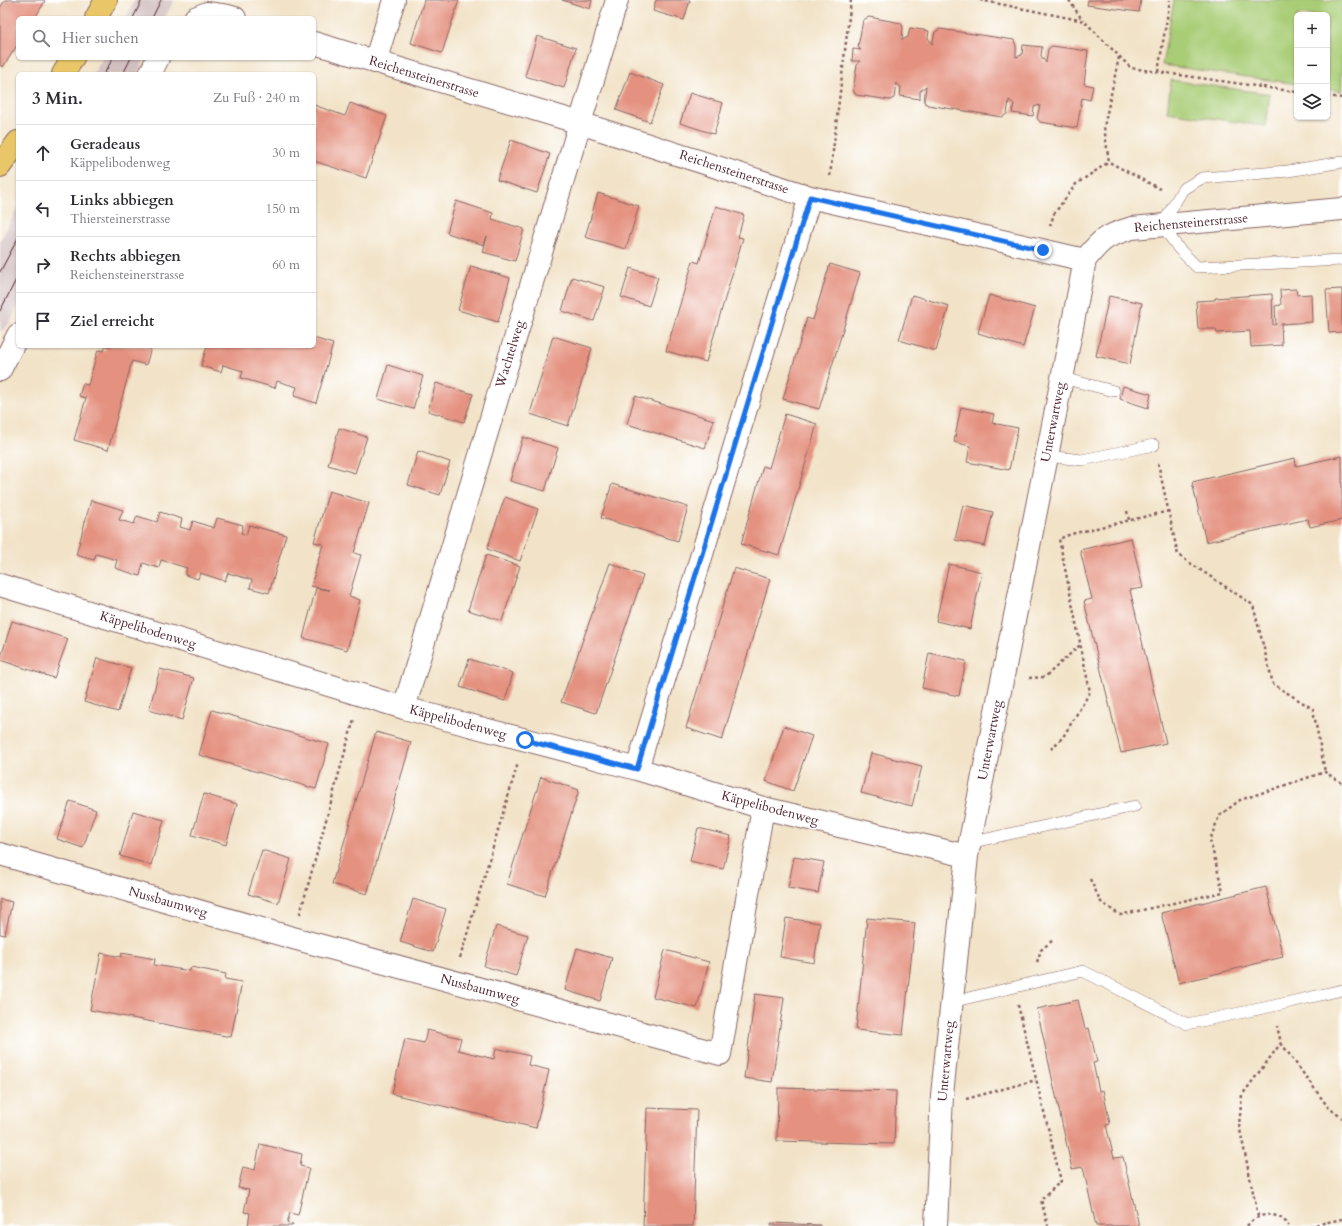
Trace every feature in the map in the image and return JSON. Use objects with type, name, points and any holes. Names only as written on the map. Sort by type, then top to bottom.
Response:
[{"type":"main road","points":[[97,16],[106,0]]},
{"type":"main road","points":[[64,72],[72,60]]},
{"type":"main road","points":[[0,166],[16,145]]},
{"type":"street","points":[[375,62],[394,0]]},
{"type":"street","name":"Wachtelweg","points":[[404,708],[617,0]]},
{"type":"street","points":[[200,16],[207,13],[228,16]]},
{"type":"street","name":"Reichensteinerstrasse","points":[[316,44],[580,123],[818,199],[1085,260],[1099,242],[1111,234],[1132,228],[1342,209]]},
{"type":"street","points":[[151,72],[157,60]]},
{"type":"street","points":[[637,769],[818,199]]},
{"type":"street","name":"Unterwartweg","points":[[936,1226],[942,1105],[968,849],[1085,260]]},
{"type":"street","points":[[0,370],[16,339]]},
{"type":"street","name":"Käppelibodenweg","points":[[0,585],[404,708],[637,769],[763,808],[968,849]]},
{"type":"street","name":"Nussbaumweg","points":[[0,854],[293,938],[720,1054],[763,808]]},
{"type":"lane","points":[[1342,162],[1288,171],[1202,178],[1183,189],[1162,225],[1179,249],[1198,267],[1342,260]]},
{"type":"lane","points":[[1062,378],[1114,391]]},
{"type":"lane","points":[[1047,456],[1082,460],[1154,445]]},
{"type":"lane","points":[[968,849],[1135,806]]},
{"type":"lane","points":[[952,1002],[1084,971],[1187,1024],[1342,990]]},
{"type":"path","points":[[818,199],[851,0]]},
{"type":"path","points":[[980,0],[1084,21]]},
{"type":"path","points":[[1069,0],[1084,21],[1131,68],[1294,92]]},
{"type":"path","points":[[1158,72],[1170,0]]},
{"type":"path","points":[[1109,162],[1104,127],[1119,56]]},
{"type":"path","points":[[1330,96],[1342,98]]},
{"type":"path","points":[[1109,162],[1178,198]]},
{"type":"path","points":[[1043,250],[1054,214],[1076,184],[1109,162]]},
{"type":"path","points":[[1154,445],[1178,555],[1253,605],[1273,684],[1313,709],[1325,772],[1342,783]]},
{"type":"path","points":[[1127,511],[1129,520]]},
{"type":"path","points":[[1051,749],[1063,737],[1090,692],[1059,539],[1071,534],[1168,511]]},
{"type":"path","points":[[1002,680],[1045,677],[1080,645]]},
{"type":"path","points":[[293,938],[361,695]]},
{"type":"path","points":[[453,981],[525,740]]},
{"type":"path","points":[[1090,879],[1101,902],[1120,914],[1223,892],[1210,840],[1219,816],[1240,800],[1325,772]]},
{"type":"path","points":[[1040,950],[1053,940]]},
{"type":"path","points":[[1014,988],[1061,1181],[1041,1200],[1048,1226]]},
{"type":"path","points":[[1273,1006],[1281,1043],[1328,1107],[1342,1118]]},
{"type":"path","points":[[1258,1216],[1239,1125],[1242,1096],[1281,1043]]},
{"type":"path","points":[[942,1105],[1036,1080]]},
{"type":"path","points":[[1247,1226],[1258,1216],[1266,1214],[1281,1218],[1289,1226]]},
{"type":"path","points":[[1310,1226],[1342,1219]]},
{"type":"shaded area","points":[[135,0],[174,0],[166,16],[127,16]]},
{"type":"shaded area","points":[[102,60],[144,60],[138,72],[94,72]]},
{"type":"shaded area","points":[[16,211],[16,310],[9,324],[0,332],[0,242]]},
{"type":"green space","points":[[1174,0],[1342,0],[1342,91],[1330,89],[1330,12],[1294,12],[1294,84],[1162,65]]},
{"type":"green space","points":[[1171,80],[1270,94],[1266,126],[1167,112]]},
{"type":"building","points":[[5,0],[45,1],[36,16],[16,16],[16,47],[3,67],[0,65],[0,8]]},
{"type":"building","points":[[424,0],[459,0],[442,53],[411,43]]},
{"type":"building","points":[[562,0],[592,0],[590,9]]},
{"type":"building","points":[[656,0],[690,0],[684,20],[653,11]]},
{"type":"building","points":[[1088,0],[1141,0],[1139,12],[1087,5]]},
{"type":"building","points":[[869,17],[901,23],[903,27],[902,40],[908,37],[910,28],[929,31],[928,38],[932,44],[935,32],[940,29],[1014,40],[1016,46],[1016,57],[1022,55],[1023,45],[1042,47],[1041,56],[1046,63],[1048,49],[1052,46],[1088,51],[1084,84],[1093,86],[1090,100],[1082,98],[1077,128],[1040,122],[1037,118],[1040,105],[1034,107],[1033,116],[1012,113],[1014,104],[1009,100],[1007,114],[1002,117],[928,105],[924,102],[926,86],[920,91],[920,99],[900,96],[901,87],[896,83],[894,98],[890,100],[856,95],[853,90],[857,65],[860,61],[852,61],[853,49],[861,50],[858,47],[863,20]]},
{"type":"building","points":[[537,36],[576,48],[564,88],[525,76]]},
{"type":"building","points":[[630,72],[664,85],[650,122],[616,110]]},
{"type":"building","points":[[690,93],[723,103],[714,134],[680,123]]},
{"type":"building","points":[[350,103],[387,116],[366,178],[316,162],[316,106],[345,116]]},
{"type":"building","points":[[511,140],[550,154],[537,193],[497,180]]},
{"type":"building","points":[[598,193],[639,206],[626,249],[585,237]]},
{"type":"building","points":[[456,201],[493,213],[492,219],[524,229],[515,261],[483,252],[487,236],[484,245],[447,233]]},
{"type":"building","points":[[716,206],[744,215],[738,237],[743,238],[706,362],[666,351],[693,261],[699,263]]},
{"type":"building","points":[[830,264],[860,273],[819,409],[783,399],[807,318],[813,320]]},
{"type":"building","points":[[471,266],[510,278],[498,322],[458,310]]},
{"type":"building","points":[[630,268],[658,277],[649,306],[621,297]]},
{"type":"building","points":[[572,277],[605,287],[594,321],[562,311]]},
{"type":"building","points":[[1296,289],[1297,295],[1311,294],[1312,322],[1281,324],[1282,345],[1251,347],[1250,331],[1217,333],[1216,329],[1198,329],[1196,301],[1215,300],[1215,298],[1272,294],[1273,325],[1276,325],[1275,306],[1281,305],[1280,290]]},
{"type":"building","points":[[1342,289],[1342,332],[1329,333],[1326,290]]},
{"type":"building","points":[[912,295],[949,306],[936,351],[899,340]]},
{"type":"building","points":[[989,295],[1035,308],[1023,347],[978,333]]},
{"type":"building","points":[[1109,296],[1142,303],[1130,364],[1096,356]]},
{"type":"building","points":[[553,336],[592,348],[568,426],[530,414]]},
{"type":"building","points":[[316,339],[333,344],[316,403],[294,396],[297,387],[277,381],[275,388],[241,378],[243,371],[223,365],[221,372],[201,366],[206,348],[316,348]]},
{"type":"building","points":[[105,348],[151,348],[146,365],[132,361],[108,450],[74,440],[86,398],[79,396],[83,384],[88,385],[98,350],[104,351]]},
{"type":"building","points":[[388,365],[423,376],[413,409],[378,399]]},
{"type":"building","points":[[436,383],[473,394],[464,422],[428,411]]},
{"type":"building","points":[[1123,386],[1151,394],[1148,408],[1120,399]]},
{"type":"building","points":[[635,396],[714,420],[705,448],[627,424]]},
{"type":"building","points":[[961,407],[994,414],[992,423],[1018,428],[1009,470],[967,462],[970,446],[954,442]]},
{"type":"building","points":[[785,414],[817,424],[779,555],[741,544],[763,466],[769,468]]},
{"type":"building","points":[[339,428],[367,437],[355,473],[328,465]]},
{"type":"building","points":[[523,437],[558,448],[545,491],[510,481]]},
{"type":"building","points":[[418,451],[450,462],[440,495],[408,485]]},
{"type":"building","points":[[1342,456],[1342,520],[1310,527],[1308,519],[1206,542],[1192,482],[1295,458],[1296,466]]},
{"type":"building","points":[[612,484],[688,507],[678,541],[601,518]]},
{"type":"building","points":[[329,491],[369,503],[354,553],[361,555],[349,596],[360,600],[347,650],[303,638],[316,588],[329,590],[311,586],[323,544],[314,542]]},
{"type":"building","points":[[505,497],[538,509],[520,561],[487,549]]},
{"type":"building","points":[[91,500],[123,510],[119,520],[134,524],[137,516],[157,522],[160,512],[182,519],[180,527],[190,530],[193,521],[214,528],[217,518],[243,525],[241,533],[246,535],[249,525],[286,535],[269,593],[250,588],[252,580],[228,573],[225,581],[200,573],[198,579],[185,575],[187,568],[161,560],[159,568],[143,563],[140,576],[115,568],[117,560],[96,554],[94,560],[76,555]]},
{"type":"building","points":[[963,505],[993,512],[985,546],[955,540]]},
{"type":"building","points":[[1131,538],[1143,588],[1130,590],[1166,743],[1121,753],[1084,601],[1092,599],[1080,550]]},
{"type":"building","points":[[486,555],[520,566],[502,621],[468,610]]},
{"type":"building","points":[[610,563],[643,576],[596,713],[561,702]]},
{"type":"building","points":[[949,564],[982,572],[970,629],[936,621]]},
{"type":"building","points":[[734,568],[770,579],[722,740],[686,728]]},
{"type":"building","points":[[12,621],[68,639],[54,678],[0,660]]},
{"type":"building","points":[[929,653],[966,661],[959,696],[922,688]]},
{"type":"building","points":[[97,658],[131,668],[118,712],[84,702]]},
{"type":"building","points":[[469,659],[513,673],[505,701],[460,687]]},
{"type":"building","points":[[160,669],[194,678],[182,720],[149,710]]},
{"type":"building","points":[[212,710],[329,744],[316,789],[199,755]]},
{"type":"building","points":[[784,726],[812,736],[793,791],[766,781]]},
{"type":"building","points":[[376,732],[411,742],[367,894],[332,884]]},
{"type":"building","points":[[871,753],[922,766],[912,806],[861,793]]},
{"type":"building","points":[[541,777],[579,790],[545,896],[507,884]]},
{"type":"building","points":[[204,794],[237,804],[226,845],[192,835]]},
{"type":"building","points":[[70,801],[96,810],[83,848],[57,839]]},
{"type":"building","points":[[133,811],[164,820],[151,865],[120,856]]},
{"type":"building","points":[[698,828],[731,836],[723,869],[690,861]]},
{"type":"building","points":[[262,850],[291,859],[278,903],[248,894]]},
{"type":"building","points":[[794,857],[824,862],[818,893],[788,888]]},
{"type":"building","points":[[1266,887],[1283,957],[1179,983],[1161,913]]},
{"type":"building","points":[[0,899],[12,902],[5,935],[0,934]]},
{"type":"building","points":[[413,899],[446,909],[433,952],[400,942]]},
{"type":"building","points":[[786,918],[820,923],[814,963],[780,957]]},
{"type":"building","points":[[867,918],[915,923],[903,1035],[856,1030]]},
{"type":"building","points":[[496,926],[528,935],[516,976],[484,966]]},
{"type":"building","points":[[577,948],[612,958],[600,1001],[565,990]]},
{"type":"building","points":[[665,950],[709,962],[697,1008],[653,997]]},
{"type":"building","points":[[101,953],[121,957],[122,953],[155,959],[154,965],[190,971],[191,967],[226,974],[225,979],[242,982],[231,1037],[90,1010]]},
{"type":"building","points":[[755,994],[784,998],[772,1082],[744,1078]]},
{"type":"building","points":[[1078,1000],[1085,1029],[1089,1028],[1097,1062],[1093,1063],[1099,1091],[1103,1090],[1110,1124],[1106,1125],[1114,1158],[1123,1157],[1139,1226],[1096,1226],[1083,1167],[1072,1169],[1037,1009]]},
{"type":"building","points":[[427,1030],[461,1038],[458,1050],[494,1059],[496,1048],[530,1056],[528,1065],[549,1070],[536,1128],[392,1094],[405,1039],[424,1043]]},
{"type":"building","points":[[778,1088],[896,1091],[894,1144],[777,1141]]},
{"type":"building","points":[[647,1108],[697,1110],[693,1226],[643,1226]]},
{"type":"building","points":[[260,1144],[302,1154],[300,1166],[309,1168],[298,1215],[290,1213],[287,1223],[293,1224],[292,1226],[248,1226],[250,1213],[244,1212],[249,1190],[238,1188],[243,1167],[255,1170]]},
{"type":"building","points":[[771,1223],[820,1225],[820,1226],[771,1226]]},
{"type":"tram line","points":[[134,16],[142,0]]},
{"type":"tram line","points":[[153,16],[161,0]]},
{"type":"tram line","points":[[105,72],[112,60]]},
{"type":"tram line","points":[[124,72],[130,60]]},
{"type":"tram line","points":[[0,272],[16,242]]},
{"type":"tram line","points":[[0,311],[16,280]]},
{"type":"route","points":[[525,740],[637,769],[810,197],[1043,250]]}]
